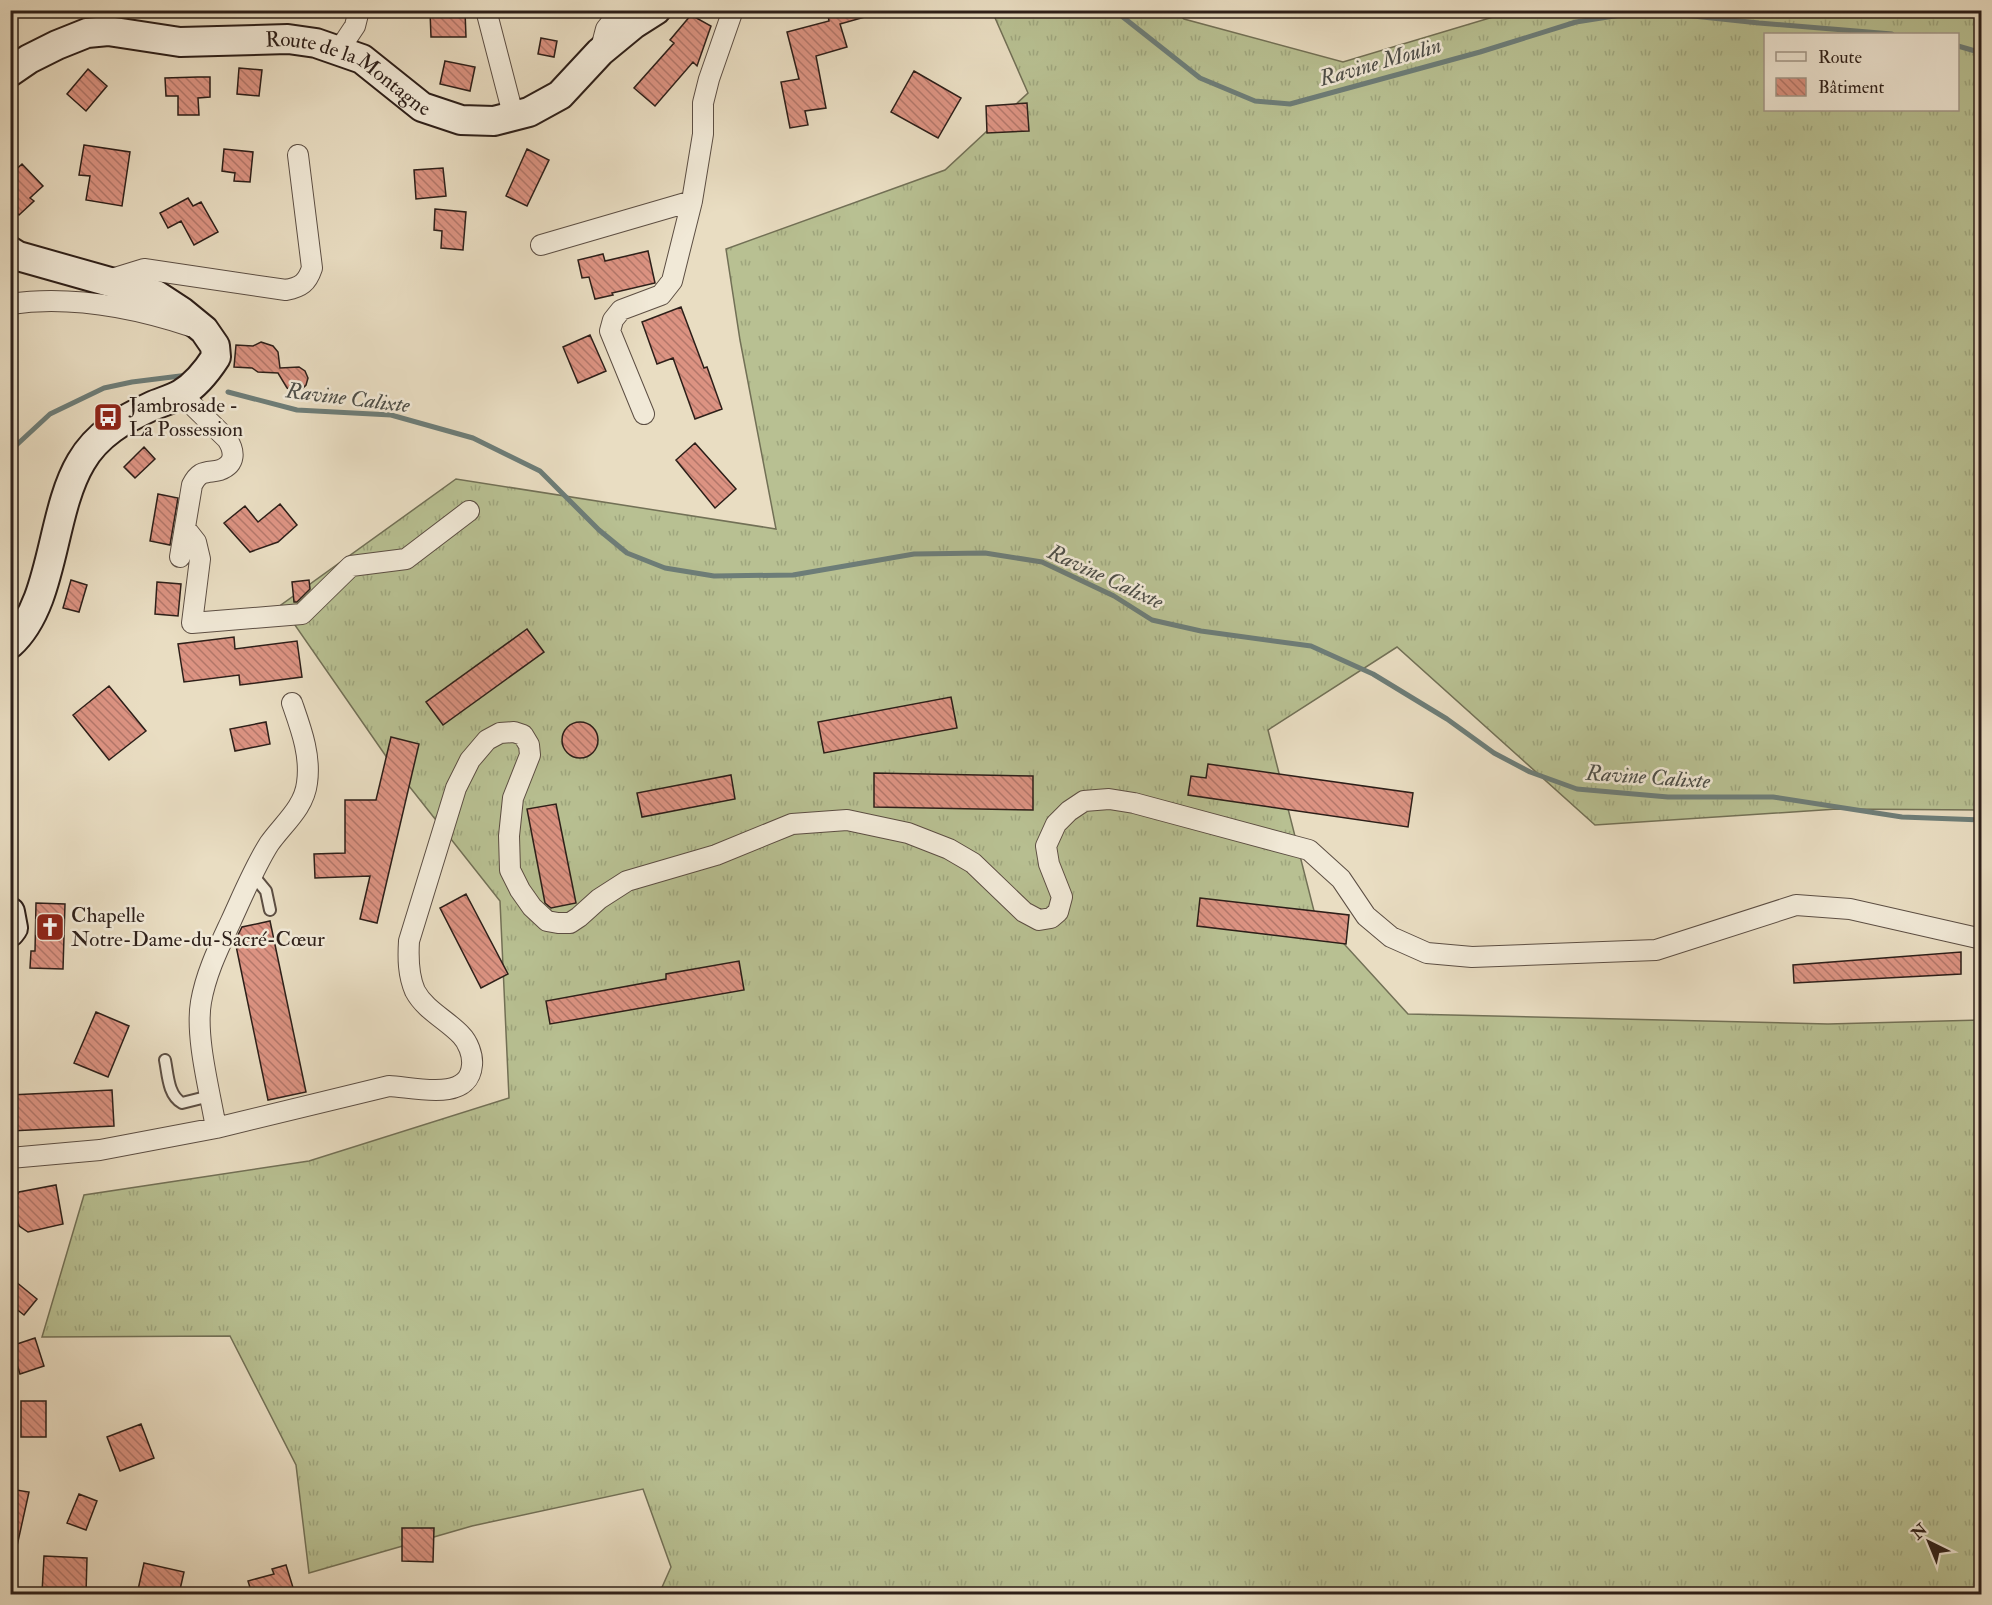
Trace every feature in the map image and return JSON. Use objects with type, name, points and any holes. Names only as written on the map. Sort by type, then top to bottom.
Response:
[{"type":"main road","name":"Route de la Montagne","points":[[10,72],[29,59],[87,33],[108,31],[180,42],[288,39],[339,50],[362,59],[422,107],[461,120],[494,121],[514,118],[560,95],[600,52],[634,24],[656,10]]},
{"type":"main road","points":[[10,251],[18,256],[156,295],[204,330],[214,346],[216,357],[205,373],[182,394],[126,417],[100,437],[81,461],[68,489],[34,610],[16,639],[10,644]]},
{"type":"main road","points":[[10,912],[13,928],[10,932]]},
{"type":"street","points":[[339,50],[355,26],[359,10]]},
{"type":"street","points":[[486,10],[514,118]]},
{"type":"street","points":[[600,52],[606,29],[621,10]]},
{"type":"street","points":[[644,414],[610,331],[613,320],[621,310],[661,295],[672,281],[692,201],[703,134],[703,103],[733,10]]},
{"type":"street","points":[[105,281],[144,269],[286,291],[298,288],[308,281],[312,268],[298,154]]},
{"type":"street","points":[[541,245],[692,201]]},
{"type":"street","points":[[10,304],[60,301],[105,304],[204,330]]},
{"type":"street","points":[[180,557],[192,485],[196,478],[204,472],[220,470],[227,466],[233,458],[233,448],[227,439],[182,394]]},
{"type":"street","points":[[184,528],[196,542],[200,559],[192,623],[302,614],[351,566],[406,560],[469,511]]},
{"type":"street","points":[[216,1128],[199,1028],[201,1003],[208,973],[252,874],[270,843],[298,808],[304,796],[308,782],[306,747],[292,703]]},
{"type":"street","points":[[10,1158],[100,1150],[216,1128],[389,1086],[405,1086],[417,1090],[443,1090],[460,1085],[469,1076],[472,1064],[470,1049],[463,1037],[424,1004],[416,992],[408,960],[409,941],[456,788],[470,760],[487,740],[500,733],[514,732],[523,735],[529,745],[530,755],[513,798],[509,836],[510,870],[532,908],[547,921],[558,923],[570,923],[599,899],[627,882],[716,855],[792,824],[847,820],[908,833],[949,849],[973,863],[1024,912],[1039,920],[1051,918],[1058,912],[1062,897],[1049,864],[1046,846],[1056,824],[1084,801],[1109,799],[1134,803],[1309,850],[1341,879],[1366,916],[1391,937],[1426,953],[1472,957],[1656,950],[1797,905],[1850,909],[1982,939]]},
{"type":"lane","points":[[252,874],[266,891],[270,910]]},
{"type":"lane","points":[[165,1060],[172,1094],[176,1100],[182,1103],[210,1096]]},
{"type":"green space","points":[[992,11],[1176,11],[1184,19],[1343,62],[1513,11],[1981,11],[1981,810],[1837,809],[1595,825],[1397,647],[1268,730],[1314,911],[1408,1014],[1828,1024],[1981,1020],[1981,1594],[659,1594],[671,1567],[643,1489],[472,1526],[309,1573],[296,1465],[230,1336],[42,1337],[84,1195],[309,1161],[509,1098],[500,901],[390,762],[281,605],[456,479],[776,529],[740,340],[726,249],[945,170],[1028,93]]},
{"type":"building","points":[[827,10],[871,10],[872,15],[840,24],[847,47],[816,56],[826,108],[805,111],[808,125],[790,128],[781,82],[799,79],[787,32],[829,21]]},
{"type":"building","points":[[430,11],[465,11],[466,37],[431,37]]},
{"type":"building","points":[[691,15],[711,26],[697,66],[693,62],[655,106],[634,88],[674,43],[670,40]]},
{"type":"building","points":[[541,38],[557,41],[554,57],[538,54]]},
{"type":"building","points":[[445,61],[475,67],[470,91],[440,84]]},
{"type":"building","points":[[239,68],[262,70],[259,96],[237,94]]},
{"type":"building","points":[[88,69],[107,86],[86,111],[67,94]]},
{"type":"building","points":[[914,71],[961,98],[938,138],[891,112]]},
{"type":"building","points":[[210,77],[210,97],[198,98],[199,115],[178,115],[178,96],[166,96],[165,78]]},
{"type":"building","points":[[1027,103],[1029,131],[987,133],[986,106]]},
{"type":"building","points":[[84,145],[130,152],[122,206],[86,200],[90,176],[79,175]]},
{"type":"building","points":[[224,149],[253,152],[250,182],[234,181],[235,173],[222,171]]},
{"type":"building","points":[[527,149],[549,160],[527,206],[506,196]]},
{"type":"building","points":[[22,164],[43,186],[30,198],[34,201],[19,215],[10,206],[10,175]]},
{"type":"building","points":[[443,168],[446,196],[416,199],[414,170]]},
{"type":"building","points":[[188,198],[193,206],[201,202],[218,232],[194,245],[181,221],[168,228],[160,213]]},
{"type":"building","points":[[435,209],[466,212],[463,250],[441,248],[442,231],[434,230]]},
{"type":"building","points":[[648,251],[655,283],[595,299],[589,277],[582,278],[578,260],[603,254],[605,261]]},
{"type":"building","points":[[681,307],[722,409],[695,419],[673,358],[657,364],[642,322]]},
{"type":"building","points":[[590,335],[606,371],[578,383],[563,347]]},
{"type":"building","points":[[261,342],[273,346],[278,352],[280,368],[299,367],[305,371],[308,378],[306,385],[300,391],[287,388],[278,373],[234,367],[236,345],[253,346]]},
{"type":"building","points":[[695,443],[736,489],[715,508],[676,460]]},
{"type":"building","points":[[144,447],[155,459],[135,478],[124,467]]},
{"type":"building","points":[[158,494],[178,498],[170,545],[150,541]]},
{"type":"building","points":[[280,504],[297,525],[278,542],[250,552],[224,523],[245,506],[258,522]]},
{"type":"building","points":[[71,580],[87,585],[79,612],[63,608]]},
{"type":"building","points":[[309,580],[310,589],[297,602],[294,602],[292,582]]},
{"type":"building","points":[[157,582],[181,584],[178,616],[155,614]]},
{"type":"building","points":[[527,629],[544,652],[443,725],[426,702]]},
{"type":"building","points":[[234,637],[235,649],[297,641],[302,677],[240,685],[239,675],[184,682],[178,644]]},
{"type":"building","points":[[109,686],[146,731],[109,760],[73,715]]},
{"type":"building","points":[[951,697],[957,728],[824,753],[818,722]]},
{"type":"building","points":[[266,722],[270,744],[235,751],[230,729]]},
{"type":"building","points":[[580,722],[593,727],[598,740],[593,753],[580,758],[567,753],[562,740],[567,727]]},
{"type":"building","points":[[391,737],[419,744],[377,923],[360,919],[370,876],[315,878],[314,854],[345,853],[345,800],[376,800]]},
{"type":"building","points":[[1208,764],[1413,793],[1408,827],[1188,795],[1191,776],[1206,778]]},
{"type":"building","points":[[874,773],[1033,776],[1033,810],[874,807]]},
{"type":"building","points":[[731,775],[735,799],[642,817],[637,793]]},
{"type":"building","points":[[556,804],[576,903],[551,908],[545,903],[527,809]]},
{"type":"building","points":[[466,894],[508,974],[481,988],[440,908]]},
{"type":"building","points":[[1200,898],[1349,915],[1346,944],[1197,926]]},
{"type":"building","name":"Chapelle Notre-Dame-du-Sacré-Cœur","points":[[36,903],[65,904],[63,969],[30,968],[31,951],[35,951]]},
{"type":"building","points":[[270,921],[306,1092],[268,1100],[235,941],[242,927]]},
{"type":"building","points":[[1961,952],[1961,974],[1794,983],[1793,965]]},
{"type":"building","points":[[739,961],[744,990],[550,1024],[546,1001],[666,979],[666,974]]},
{"type":"building","points":[[96,1012],[129,1026],[108,1077],[74,1063]]},
{"type":"building","points":[[112,1090],[114,1126],[10,1131],[10,1095]]},
{"type":"building","points":[[56,1185],[63,1224],[28,1232],[19,1226],[13,1202],[19,1192]]},
{"type":"building","points":[[10,1277],[37,1299],[24,1315],[10,1304]]},
{"type":"building","points":[[35,1338],[44,1366],[20,1374],[11,1346]]},
{"type":"building","points":[[21,1401],[46,1401],[46,1437],[21,1437]]},
{"type":"building","points":[[141,1424],[154,1458],[120,1471],[107,1437]]},
{"type":"building","points":[[10,1489],[29,1492],[17,1546],[10,1545]]},
{"type":"building","points":[[79,1494],[97,1501],[86,1530],[67,1523]]},
{"type":"building","points":[[402,1528],[434,1528],[433,1562],[402,1561]]},
{"type":"building","points":[[44,1556],[87,1558],[86,1594],[42,1593]]},
{"type":"building","points":[[144,1563],[184,1572],[179,1594],[137,1594]]},
{"type":"building","points":[[286,1565],[295,1594],[252,1594],[248,1581],[274,1574],[272,1569]]},
{"type":"waterway","name":"Ravine Moulin","points":[[1114,10],[1200,78],[1255,101],[1290,104],[1480,52],[1576,22],[1646,11],[1880,33]]},
{"type":"waterway","name":"Ravine Moulin","points":[[1959,46],[1982,53]]},
{"type":"waterway","name":"Ravine Calixte","points":[[10,451],[50,414],[104,388],[188,375]]},
{"type":"waterway","name":"Ravine Calixte","points":[[228,392],[297,410],[391,415],[473,438],[540,471],[599,530],[627,553],[665,568],[714,576],[793,575],[914,554],[985,553],[1042,562],[1114,596],[1152,620],[1201,631],[1311,646],[1373,674],[1447,719],[1494,753],[1530,772],[1577,789],[1668,797],[1773,797],[1902,817],[1982,820]]},
{"type":"place","name":"Jambrosade - La Possession","points":[[108,417]]},
{"type":"place","name":"Chapelle Notre-Dame-du-Sacré-Cœur","points":[[50,927]]}]
